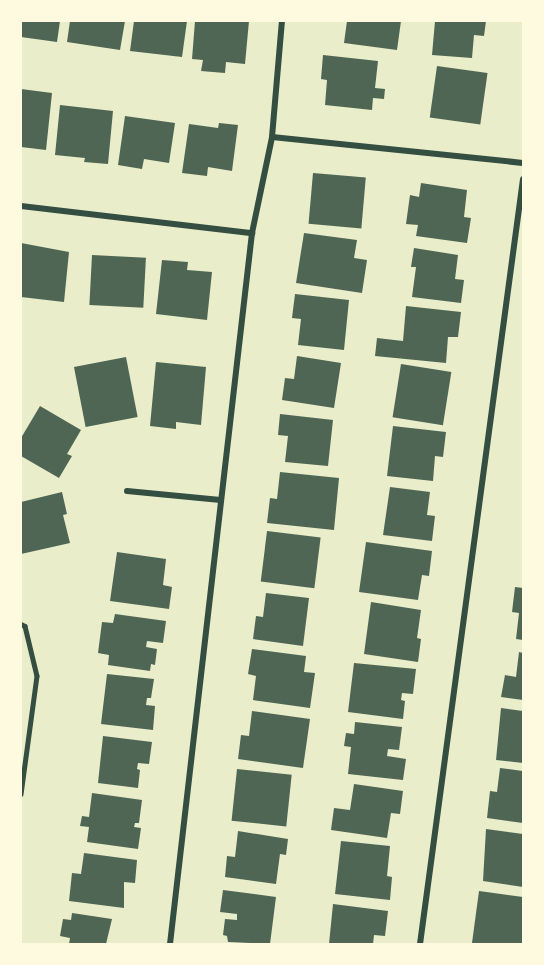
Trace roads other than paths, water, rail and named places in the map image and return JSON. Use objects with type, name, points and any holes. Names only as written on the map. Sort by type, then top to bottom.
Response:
[{"type":"street","points":[[170,944],[252,233],[272,136],[282,21]]},
{"type":"street","points":[[272,136],[523,163]]},
{"type":"street","points":[[420,944],[523,179]]},
{"type":"street","points":[[21,206],[252,233]]},
{"type":"street","points":[[127,491],[221,500]]},
{"type":"lane","points":[[21,624],[25,626],[37,676],[21,794]]}]
